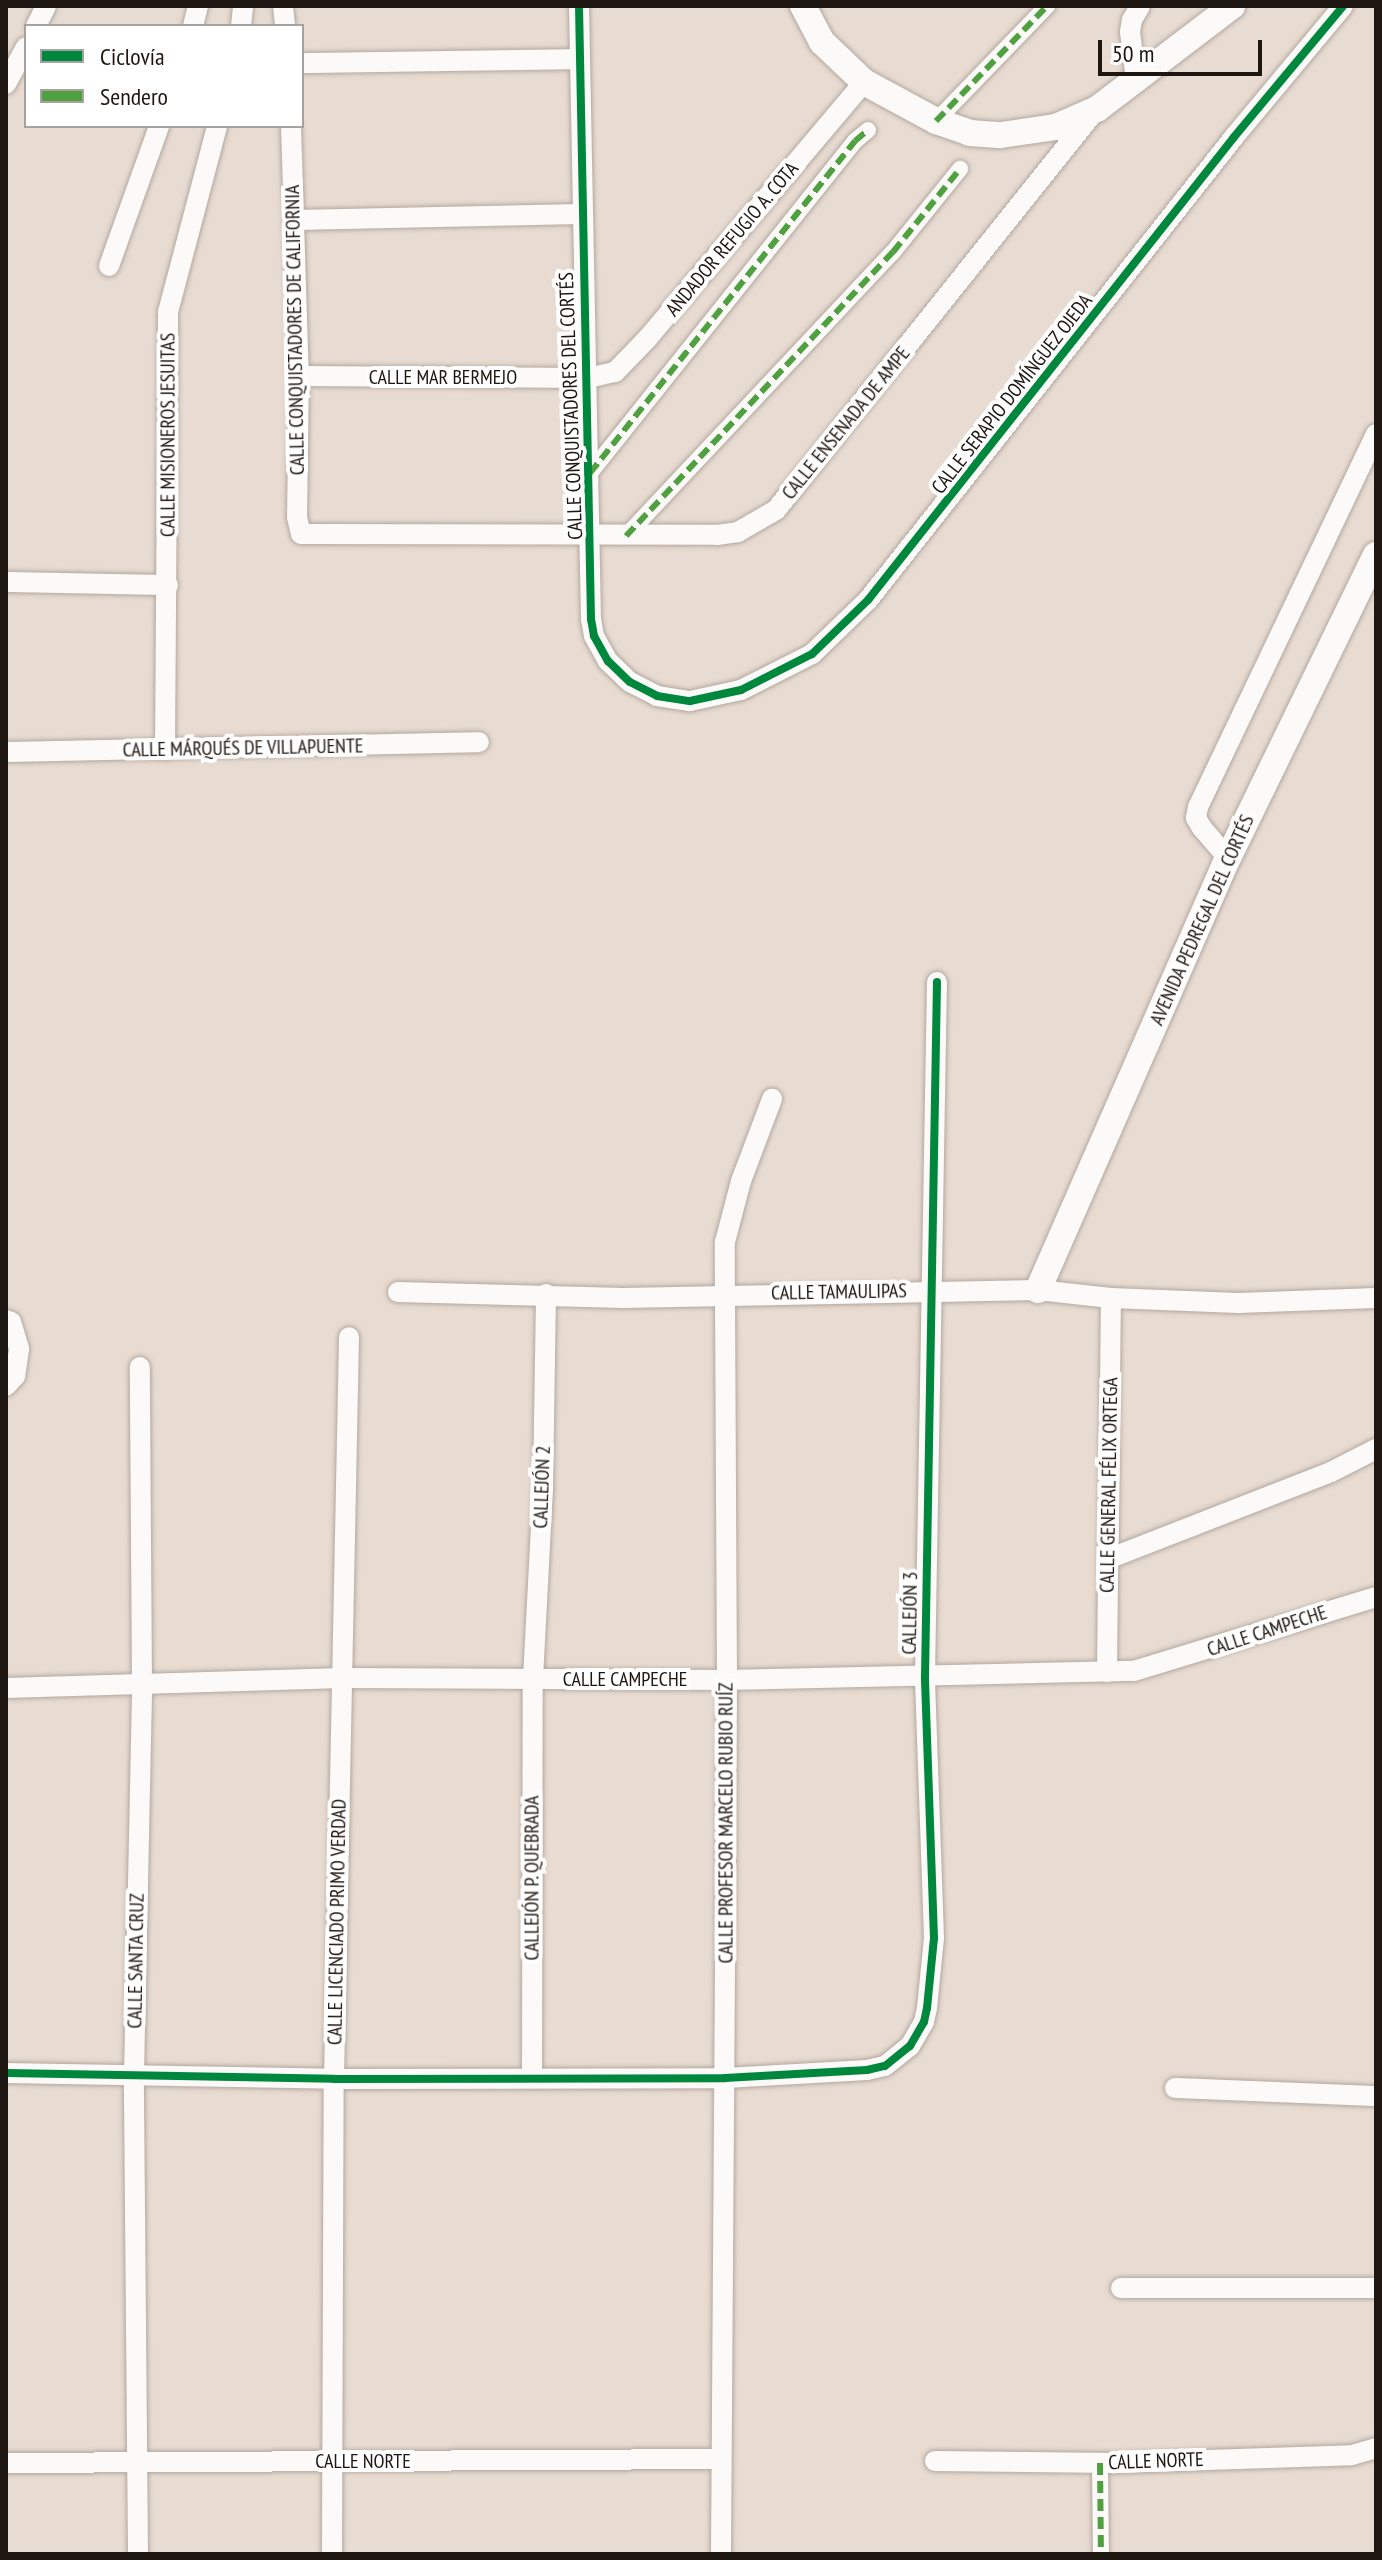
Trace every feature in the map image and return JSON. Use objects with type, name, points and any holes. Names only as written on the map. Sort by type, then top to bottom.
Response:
[{"type":"street","points":[[37,24],[46,6]]},
{"type":"street","name":"CALLE CONQUISTADORES DEL CORTÉS","points":[[579,6],[591,619],[594,636],[615,669],[642,690]]},
{"type":"street","points":[[803,6],[822,42],[864,82],[936,121],[970,133],[1001,135],[1056,127],[1097,109],[1232,6]]},
{"type":"street","points":[[936,121],[1047,6]]},
{"type":"street","points":[[1136,80],[1130,32],[1132,20],[1140,6]]},
{"type":"street","name":"CALLE SERAPIO DOMÍNGUEZ OJEDA","points":[[642,690],[657,696],[690,701],[741,690],[812,654],[836,632],[868,600],[1234,137],[1343,6]]},
{"type":"street","points":[[6,84],[24,51]]},
{"type":"street","points":[[304,63],[578,59]]},
{"type":"street","name":"ANDADOR REFUGIO A. COTA","points":[[588,378],[615,372],[629,360],[864,82]]},
{"type":"street","name":"CALLE ENSENADA DE AMPE","points":[[301,534],[626,536],[738,532],[776,510],[1097,109]]},
{"type":"street","points":[[109,266],[158,128]]},
{"type":"street","name":"CALLE MISIONEROS JESUITAS","points":[[165,750],[168,312],[216,128]]},
{"type":"street","name":"CALLE CONQUISTADORES DE CALIFORNIA","points":[[291,128],[299,376],[297,517],[301,534]]},
{"type":"street","points":[[590,473],[855,141],[868,130]]},
{"type":"street","points":[[626,536],[893,252],[960,169]]},
{"type":"street","points":[[294,220],[582,214]]},
{"type":"street","name":"CALLE MAR BERMEJO","points":[[299,376],[588,378]]},
{"type":"street","points":[[1228,858],[1196,818],[1198,807],[1376,434]]},
{"type":"street","name":"AVENIDA PEDREGAL DEL CORTÉS","points":[[1038,1290],[1228,858],[1376,555]]},
{"type":"street","points":[[6,582],[168,585]]},
{"type":"street","name":"CALLE MÁRQUÉS DE VILLAPUENTE","points":[[6,752],[479,742]]},
{"type":"street","name":"CALLEJÓN 3","points":[[6,2073],[334,2079],[725,2078],[830,2073],[885,2066],[910,2046],[924,2022],[934,1938],[925,1676],[937,982]]},
{"type":"street","name":"CALLE PROFESOR MARCELO RUBIO RUÍZ","points":[[721,2554],[719,2459],[727,1680],[725,1294],[728,1225],[772,1099]]},
{"type":"street","name":"CALLE TAMAULIPAS","points":[[398,1292],[623,1298],[1038,1290],[1111,1298],[1238,1303],[1376,1298]]},
{"type":"street","name":"CALLEJÓN 2","points":[[533,1679],[543,1486],[546,1294]]},
{"type":"street","name":"CALLE GENERAL FÉLIX ORTEGA","points":[[1107,1672],[1111,1298]]},
{"type":"street","points":[[6,1320],[11,1322],[19,1349],[15,1376],[6,1386]]},
{"type":"street","name":"CALLE LICENCIADO PRIMO VERDAD","points":[[332,2554],[334,2079],[349,1337]]},
{"type":"street","name":"CALLE SANTA CRUZ","points":[[138,2554],[134,2075],[142,1684],[140,1367]]},
{"type":"street","points":[[1108,1559],[1331,1472],[1376,1449]]},
{"type":"street","name":"CALLE CAMPECHE","points":[[6,1688],[343,1678],[727,1680],[1107,1672],[1159,1665],[1376,1597]]},
{"type":"street","name":"CALLEJÓN P. QUEBRADA","points":[[532,2078],[533,1679]]},
{"type":"street","points":[[1175,2088],[1376,2096]]},
{"type":"street","points":[[1121,2288],[1376,2288]]},
{"type":"street","name":"CALLE NORTE","points":[[935,2461],[1100,2463],[1352,2455],[1376,2448]]},
{"type":"street","name":"CALLE NORTE","points":[[6,2463],[719,2459]]},
{"type":"street","points":[[1100,2463],[1101,2554]]},
{"type":"marked path","points":[[936,121],[1047,6]]},
{"type":"marked path","points":[[590,473],[855,141],[868,130]]},
{"type":"marked path","points":[[626,536],[893,252],[960,169]]},
{"type":"marked path","points":[[1100,2463],[1101,2554]]},
{"type":"cycle path","points":[[579,6],[591,619],[594,636],[608,661],[630,682],[657,696],[690,701],[741,690],[812,654],[868,600],[1234,137],[1343,6]]},
{"type":"cycle path","points":[[6,2073],[334,2079],[725,2078],[867,2070],[885,2066],[910,2046],[924,2022],[934,1938],[925,1676],[937,982]]}]
